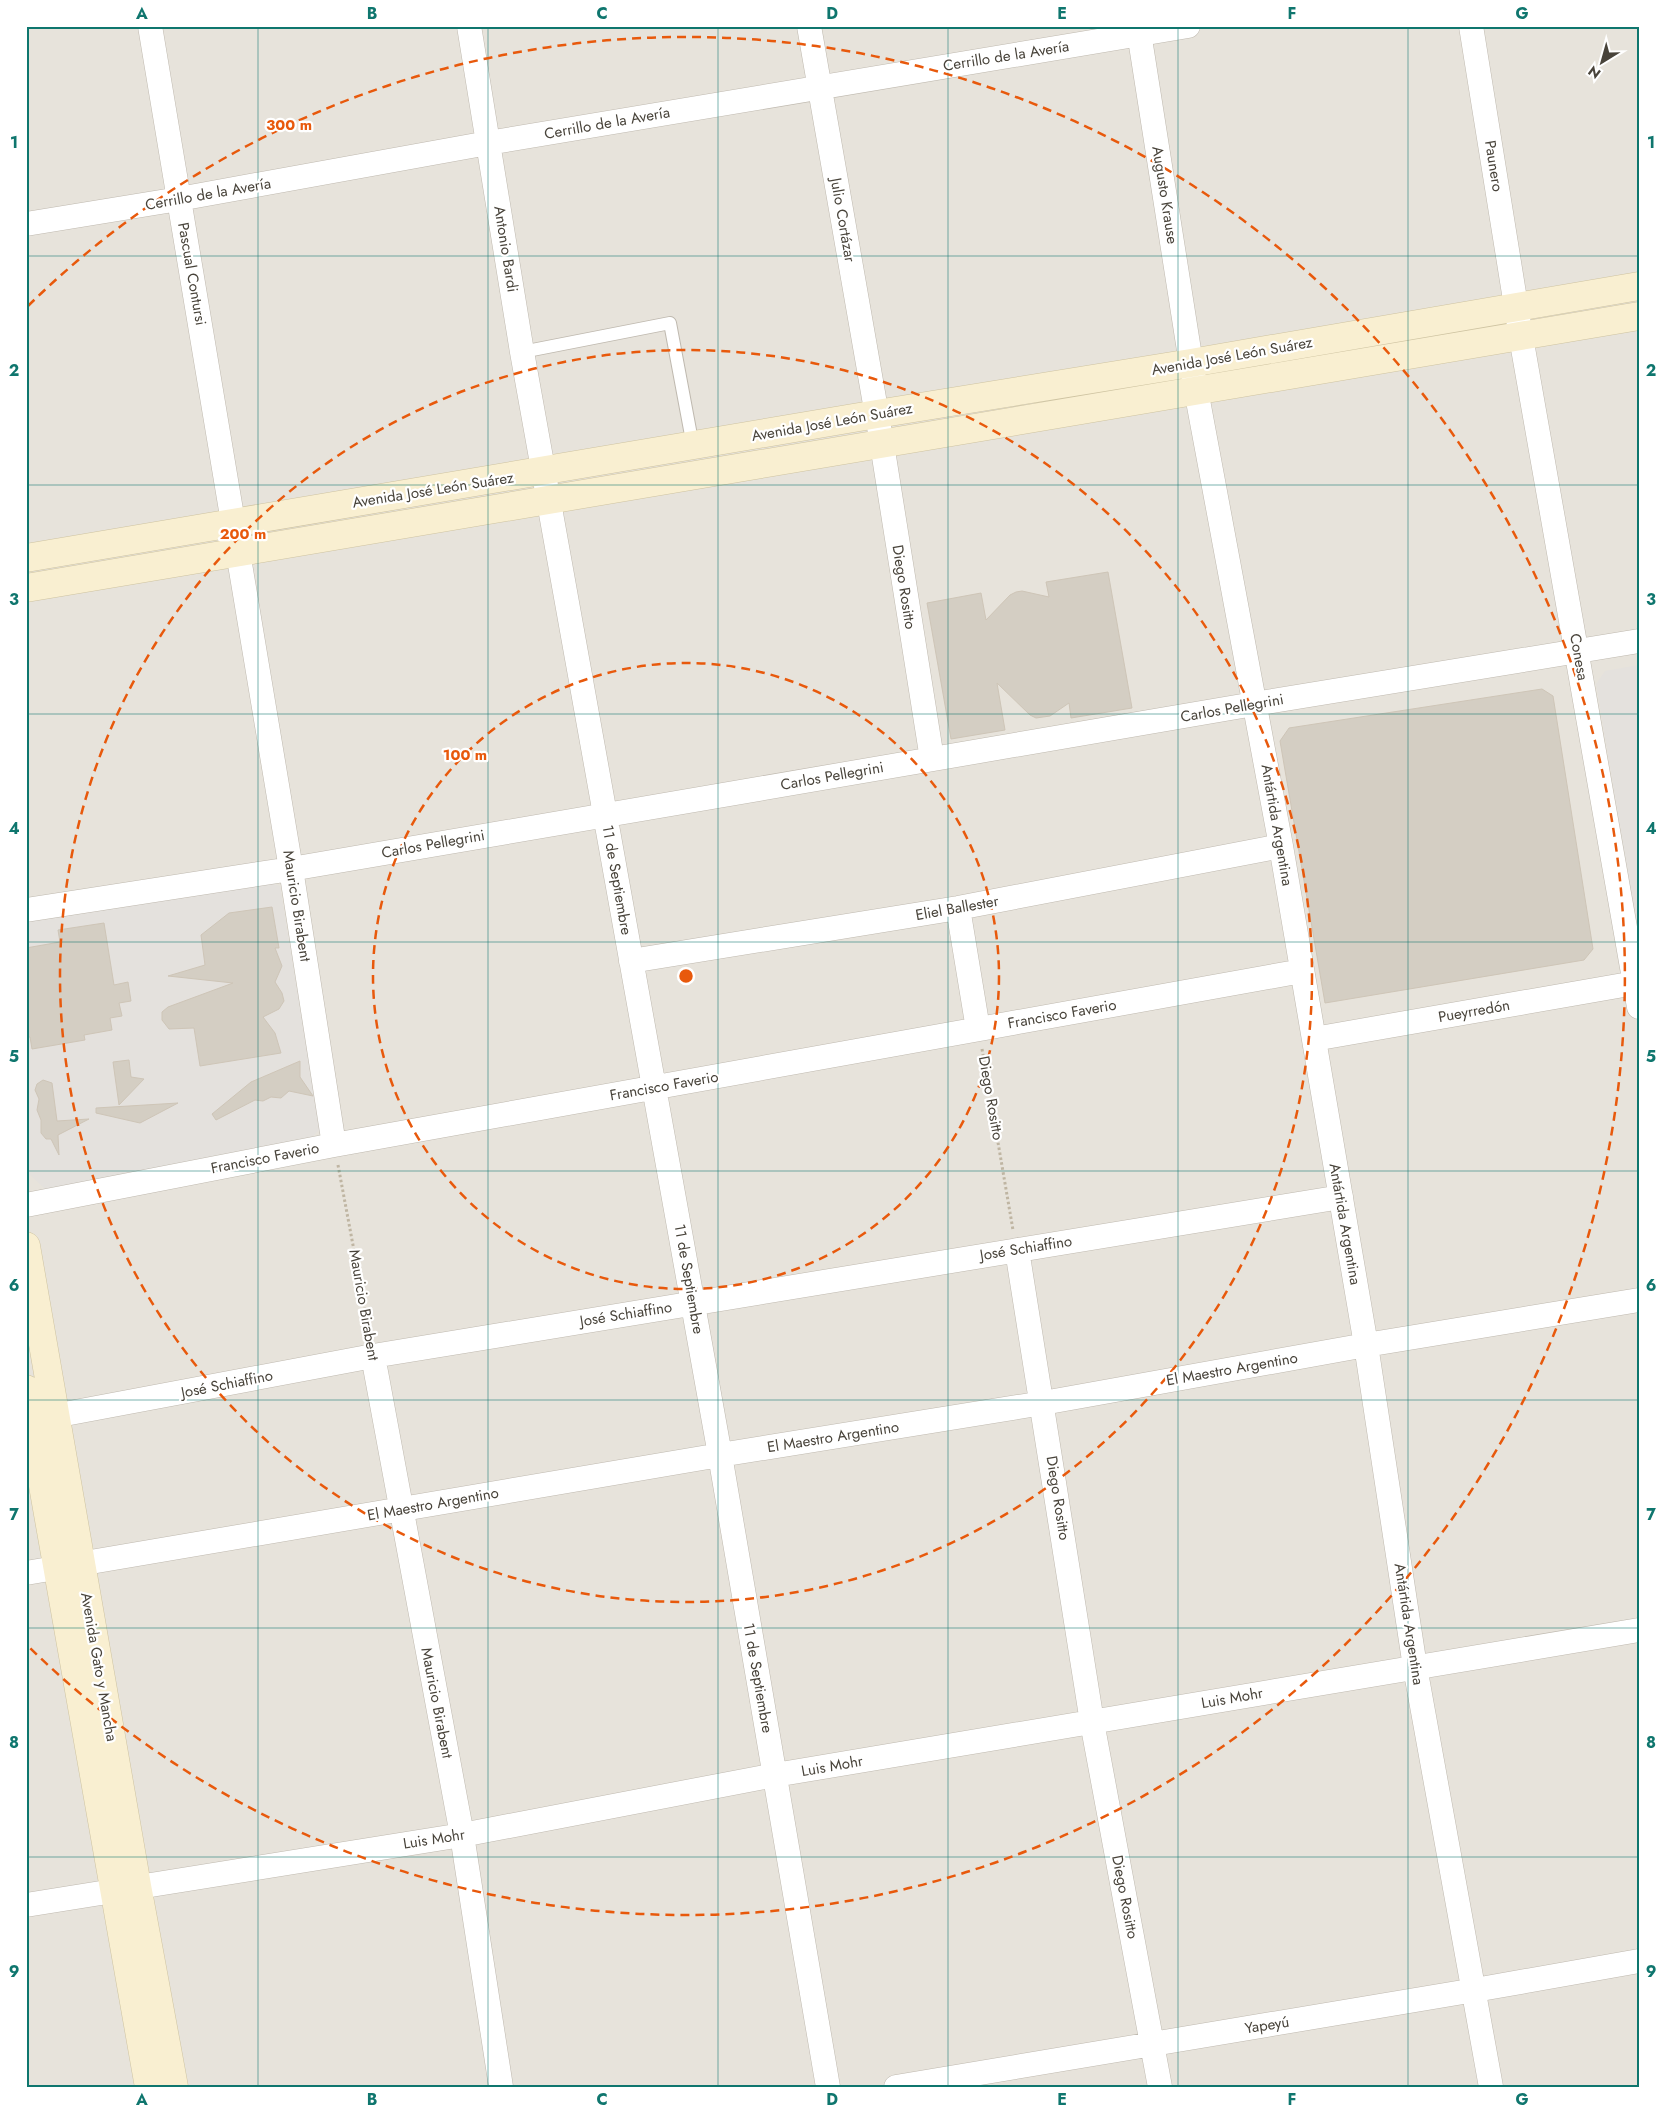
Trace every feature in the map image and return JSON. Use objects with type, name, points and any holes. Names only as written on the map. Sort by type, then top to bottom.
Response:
[{"type":"main road","name":"Avenida José León Suárez","points":[[26,588],[238,550],[882,444],[1517,307],[1639,286]]},
{"type":"main road","name":"Avenida José León Suárez","points":[[26,558],[544,472],[877,414],[1521,337],[1639,316]]},
{"type":"main road","name":"Avenida Gato y Mancha","points":[[26,1246],[44,1418],[126,1888],[149,2087]]},
{"type":"main road","name":"Avenida Gato y Mancha","points":[[26,1389],[44,1418]]},
{"type":"main road","name":"Avenida Gato y Mancha","points":[[126,1888],[174,2087]]},
{"type":"street","name":"Pascual Contursi","points":[[150,26],[234,522]]},
{"type":"street","name":"Antonio Bardi","points":[[469,26],[522,352],[544,472]]},
{"type":"street","name":"Julio Cortázar","points":[[809,26],[877,414]]},
{"type":"street","name":"Cerrillo de la Avería","points":[[26,224],[179,199],[488,143],[819,87],[1138,30],[1188,26]]},
{"type":"street","name":"Paunero","points":[[1471,26],[1517,307]]},
{"type":"street","name":"Augusto Krause","points":[[1138,30],[1194,376]]},
{"type":"street","name":"Conesa","points":[[1517,307],[1639,1007]]},
{"type":"street","name":"Antártida Argentina","points":[[1194,376],[1281,846],[1366,1345],[1415,1667],[1475,1990],[1491,2087]]},
{"type":"street","name":"Diego Rositto","points":[[877,414],[932,759]]},
{"type":"street","name":"11 de Septiembre","points":[[544,472],[720,1455],[828,2087]]},
{"type":"street","name":"Mauricio Birabent","points":[[234,522],[334,1145]]},
{"type":"street","name":"Carlos Pellegrini","points":[[26,910],[291,869],[1254,704],[1639,641]]},
{"type":"street","name":"Eliel Ballester","points":[[631,961],[958,908],[1281,846]]},
{"type":"street","points":[[958,908],[978,1029]]},
{"type":"street","name":"Francisco Faverio","points":[[26,1205],[334,1145],[1302,971]]},
{"type":"street","name":"Pueyrredón","points":[[1314,1038],[1635,983]]},
{"type":"street","name":"José Schiaffino","points":[[44,1418],[373,1356],[1341,1197]]},
{"type":"street","name":"Diego Rositto","points":[[1017,1250],[1043,1403],[1092,1722],[1160,2087]]},
{"type":"street","name":"El Maestro Argentino","points":[[26,1573],[720,1455],[1043,1403],[1366,1345],[1639,1300]]},
{"type":"street","name":"Mauricio Birabent","points":[[373,1356],[462,1835],[501,2087]]},
{"type":"street","name":"Luis Mohr","points":[[26,1905],[462,1835],[775,1775],[1639,1630]]},
{"type":"street","name":"Yapeyú","points":[[896,2087],[1475,1990],[1639,1960]]},
{"type":"lane","points":[[522,352],[670,323],[693,446]]},
{"type":"path","name":"Diego Rositto","points":[[978,1029],[1017,1250]]},
{"type":"path","name":"Mauricio Birabent","points":[[334,1145],[373,1356]]},
{"type":"shaded area","points":[[26,26],[1639,26],[1639,2087],[26,2087]]},
{"type":"shaded area","points":[[1639,665],[1638,931],[1596,684],[1605,671]]},
{"type":"shaded area","points":[[268,882],[280,886],[320,1129],[309,1141],[45,1189],[26,1171],[26,920]]},
{"type":"building","points":[[1108,572],[1132,708],[1071,718],[1069,703],[1050,716],[1036,718],[1030,715],[997,683],[1005,730],[951,739],[927,603],[981,593],[986,620],[1010,595],[1016,592],[1022,591],[1049,597],[1046,582]]},
{"type":"building","points":[[1542,689],[1553,696],[1593,949],[1584,960],[1325,1003],[1280,741],[1289,728]]},
{"type":"building","points":[[272,907],[279,948],[275,948],[282,966],[275,982],[282,993],[284,1001],[279,1009],[263,1017],[275,1033],[281,1053],[200,1066],[194,1028],[169,1029],[162,1020],[162,1012],[168,1007],[233,983],[168,976],[205,965],[201,935],[229,913]]},
{"type":"building","points":[[104,923],[114,985],[128,982],[131,1001],[119,1003],[122,1016],[110,1018],[112,1030],[84,1035],[85,1040],[32,1049],[30,1037],[26,1037],[26,948],[60,942],[58,930]]},
{"type":"building","points":[[129,1060],[131,1077],[144,1079],[119,1105],[113,1062]]},
{"type":"building","points":[[300,1061],[300,1077],[313,1096],[289,1091],[281,1098],[271,1097],[263,1101],[255,1100],[216,1120],[212,1114],[251,1082]]},
{"type":"building","points":[[43,1080],[52,1083],[57,1121],[89,1119],[58,1135],[59,1155],[51,1139],[46,1139],[41,1133],[41,1120],[37,1110],[39,1099],[35,1090],[37,1084]]},
{"type":"building","points":[[178,1103],[140,1123],[96,1113],[96,1108]]}]
